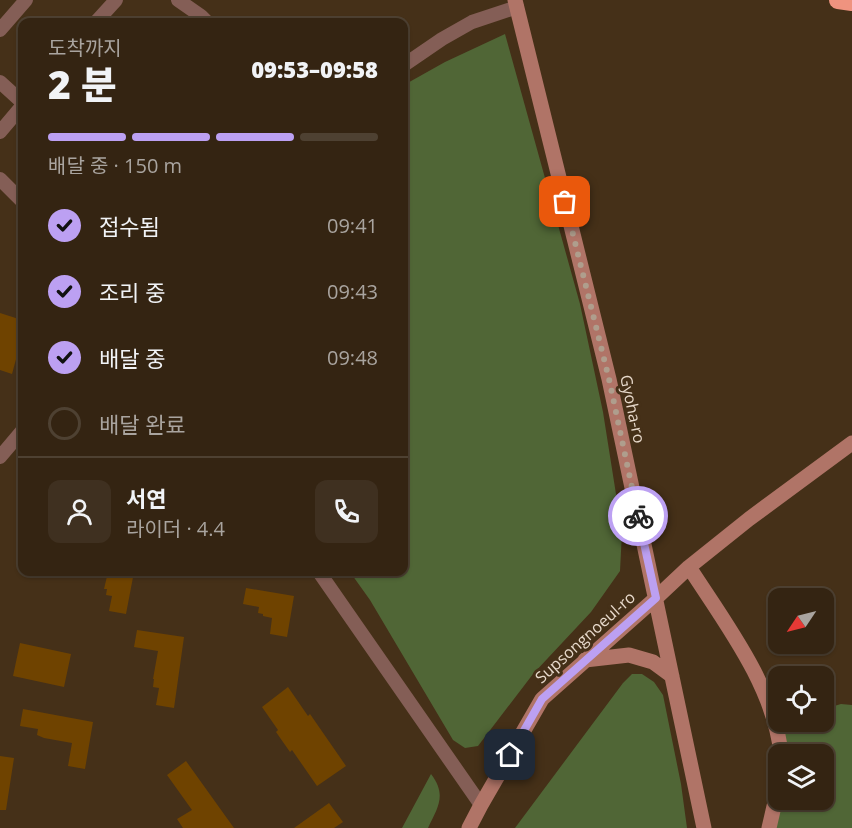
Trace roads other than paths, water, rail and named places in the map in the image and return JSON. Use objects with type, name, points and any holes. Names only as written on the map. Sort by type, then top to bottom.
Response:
[{"type":"highway","points":[[838,0],[852,2]]},
{"type":"street","points":[[0,30],[26,0]]},
{"type":"street","points":[[100,18],[116,0]]},
{"type":"street","points":[[178,0],[203,18]]},
{"type":"street","points":[[408,62],[441,39],[472,22],[516,4]]},
{"type":"street","name":"Gyoha-ro","points":[[516,4],[609,379],[704,828]]},
{"type":"street","points":[[0,82],[18,100]]},
{"type":"street","points":[[0,132],[18,109]]},
{"type":"street","points":[[0,179],[18,197]]},
{"type":"street","points":[[0,457],[18,436]]},
{"type":"street","name":"Supsongnoeul-ro","points":[[469,828],[542,699],[689,567],[749,519],[852,443]]},
{"type":"street","points":[[689,567],[753,667],[778,730],[780,744]]},
{"type":"street","points":[[323,576],[481,806]]},
{"type":"street","points":[[585,660],[629,655],[653,662],[672,676]]},
{"type":"street","points":[[770,828],[774,810]]}]
